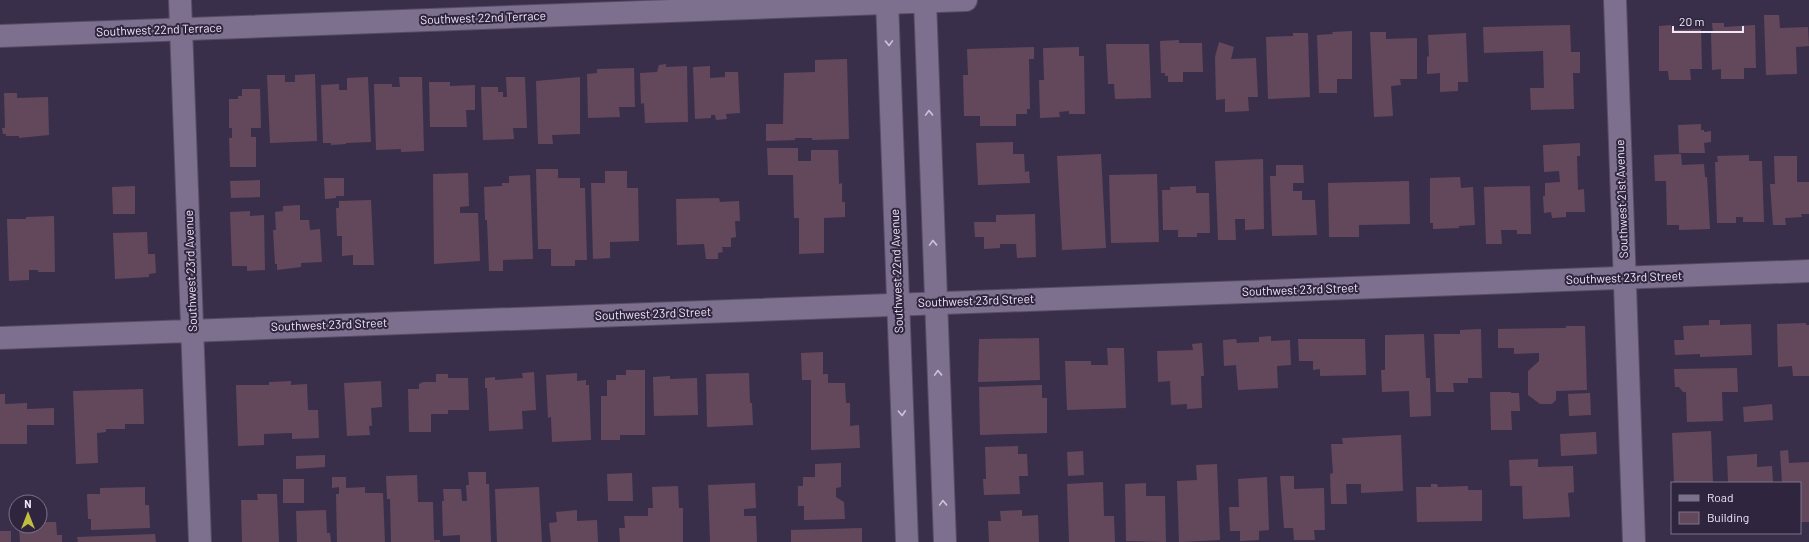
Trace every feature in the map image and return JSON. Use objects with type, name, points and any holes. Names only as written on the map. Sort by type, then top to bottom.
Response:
[{"type":"street","name":"Southwest 23rd Avenue","points":[[180,0],[200,542]]},
{"type":"street","name":"Southwest 22nd Terrace","points":[[0,36],[966,0]]},
{"type":"street","name":"Southwest 21st Avenue","points":[[1615,0],[1634,542]]},
{"type":"street","points":[[925,1],[945,542]]},
{"type":"street","name":"Southwest 22nd Avenue","points":[[887,2],[908,542]]},
{"type":"street","name":"Southwest 23rd Street","points":[[0,338],[935,302],[1809,271]]},
{"type":"building","points":[[1764,15],[1779,15],[1780,28],[1808,27],[1809,46],[1796,47],[1797,74],[1766,75]]},
{"type":"building","points":[[1712,23],[1724,23],[1724,27],[1755,25],[1756,68],[1744,68],[1744,79],[1721,79],[1721,69],[1712,70]]},
{"type":"building","points":[[1570,25],[1571,52],[1580,52],[1580,73],[1573,73],[1574,109],[1531,110],[1530,88],[1544,88],[1543,51],[1484,53],[1483,27]]},
{"type":"building","points":[[1671,25],[1672,30],[1701,29],[1702,69],[1690,69],[1691,80],[1669,80],[1668,71],[1659,71],[1659,26]]},
{"type":"building","points":[[1352,31],[1352,79],[1337,79],[1337,93],[1319,93],[1317,35],[1333,34],[1332,32]]},
{"type":"building","points":[[1370,32],[1386,32],[1386,39],[1417,38],[1417,79],[1400,79],[1401,85],[1391,86],[1393,116],[1374,117]]},
{"type":"building","points":[[1293,33],[1308,33],[1310,97],[1268,99],[1266,37],[1293,36]]},
{"type":"building","points":[[1466,33],[1468,82],[1458,82],[1458,91],[1440,92],[1440,73],[1427,74],[1427,57],[1429,56],[1428,35]]},
{"type":"building","points":[[1179,40],[1179,43],[1202,43],[1203,72],[1183,72],[1183,82],[1168,82],[1168,76],[1165,76],[1165,73],[1161,73],[1160,41]]},
{"type":"building","points":[[1219,42],[1234,47],[1231,59],[1256,58],[1258,97],[1248,97],[1249,111],[1225,112],[1225,99],[1216,100],[1215,57]]},
{"type":"building","points":[[1106,44],[1149,44],[1151,98],[1115,99],[1114,84],[1108,84]]},
{"type":"building","points":[[1034,47],[1034,59],[1029,59],[1030,109],[1027,109],[1027,114],[1016,114],[1016,126],[980,126],[980,116],[964,116],[963,75],[968,75],[967,49]]},
{"type":"building","points":[[1079,47],[1079,56],[1084,56],[1085,114],[1069,114],[1069,111],[1059,112],[1060,117],[1040,118],[1039,80],[1044,80],[1043,48]]},
{"type":"building","points":[[847,59],[849,139],[812,140],[812,138],[795,138],[795,140],[766,141],[766,124],[783,124],[784,73],[815,72],[815,60]]},
{"type":"building","points":[[666,64],[666,67],[687,66],[688,122],[645,123],[644,103],[641,104],[640,73],[657,72],[659,65]]},
{"type":"building","points":[[710,66],[710,78],[725,77],[725,72],[738,72],[740,113],[726,114],[727,119],[716,120],[715,115],[711,115],[711,118],[695,119],[693,67]]},
{"type":"building","points":[[634,68],[635,107],[619,107],[620,117],[588,118],[587,74],[597,73],[597,69]]},
{"type":"building","points":[[315,74],[317,141],[270,143],[267,75],[285,75],[285,82],[295,82],[295,75]]},
{"type":"building","points":[[368,77],[371,142],[331,145],[331,143],[323,143],[321,85],[339,84],[339,90],[347,90],[347,78]]},
{"type":"building","points":[[399,77],[422,77],[424,151],[401,152],[401,149],[376,150],[374,84],[392,84],[392,87],[400,87]]},
{"type":"building","points":[[506,77],[525,77],[527,128],[513,128],[514,139],[483,140],[481,87],[498,87],[498,92],[503,92],[503,97],[507,97]]},
{"type":"building","points":[[580,77],[580,134],[552,135],[553,144],[538,144],[536,81]]},
{"type":"building","points":[[429,82],[450,82],[450,86],[475,85],[475,110],[466,110],[467,127],[430,127]]},
{"type":"building","points":[[242,89],[260,89],[261,128],[251,128],[251,137],[256,137],[256,167],[230,167],[229,138],[232,138],[232,128],[229,128],[229,99],[238,99],[238,96],[242,96]]},
{"type":"building","points":[[4,93],[17,93],[17,98],[48,97],[49,135],[19,138],[19,136],[6,136],[6,134],[3,134],[2,128],[5,128]]},
{"type":"building","points":[[1701,124],[1701,130],[1704,130],[1704,132],[1711,131],[1711,142],[1704,143],[1705,153],[1679,153],[1678,125]]},
{"type":"building","points":[[1013,142],[1013,154],[1024,154],[1025,172],[1029,171],[1030,183],[978,185],[976,143]]},
{"type":"building","points":[[1580,143],[1580,156],[1577,156],[1578,190],[1584,189],[1585,212],[1566,212],[1566,217],[1552,218],[1551,212],[1544,213],[1543,196],[1545,196],[1545,183],[1560,182],[1559,171],[1544,172],[1543,145]]},
{"type":"building","points":[[767,148],[798,148],[798,161],[811,161],[811,150],[838,150],[839,184],[842,183],[842,202],[845,202],[845,217],[824,218],[824,253],[799,254],[799,218],[794,218],[793,175],[768,175]]},
{"type":"building","points":[[1101,154],[1106,248],[1062,250],[1057,156]]},
{"type":"building","points":[[1681,154],[1682,165],[1704,164],[1705,177],[1707,177],[1710,229],[1679,230],[1679,225],[1667,225],[1666,181],[1655,181],[1654,155]]},
{"type":"building","points":[[1749,155],[1749,161],[1762,161],[1764,222],[1743,222],[1743,217],[1736,217],[1736,223],[1717,223],[1715,162],[1718,162],[1717,156]]},
{"type":"building","points":[[1774,156],[1797,156],[1797,182],[1809,182],[1809,214],[1801,214],[1802,217],[1785,218],[1786,225],[1773,225],[1770,184],[1775,184]]},
{"type":"building","points":[[1263,159],[1264,229],[1245,230],[1245,219],[1235,219],[1236,240],[1218,240],[1215,161]]},
{"type":"building","points":[[1276,165],[1303,165],[1304,183],[1293,183],[1293,191],[1302,191],[1302,200],[1315,200],[1317,235],[1272,236],[1270,176],[1276,176]]},
{"type":"building","points":[[536,169],[558,169],[558,178],[580,178],[580,188],[585,188],[587,260],[575,260],[575,266],[551,266],[551,249],[538,249]]},
{"type":"building","points":[[605,171],[627,171],[627,188],[638,188],[639,241],[610,242],[610,258],[593,259],[591,183],[605,183]]},
{"type":"building","points":[[468,173],[469,206],[460,207],[460,213],[478,213],[480,261],[434,264],[433,174]]},
{"type":"building","points":[[1157,174],[1159,242],[1111,243],[1109,175]]},
{"type":"building","points":[[530,175],[533,259],[503,260],[503,271],[489,271],[484,187],[502,186],[502,183],[509,183],[509,176]]},
{"type":"building","points":[[1460,177],[1461,188],[1473,187],[1475,225],[1459,226],[1459,228],[1433,229],[1433,223],[1430,223],[1430,178]]},
{"type":"building","points":[[324,178],[344,178],[344,196],[336,196],[336,198],[325,199]]},
{"type":"building","points":[[260,180],[260,197],[231,198],[230,181]]},
{"type":"building","points":[[1409,181],[1410,224],[1359,225],[1359,237],[1329,237],[1328,183]]},
{"type":"building","points":[[135,186],[135,214],[113,214],[112,187]]},
{"type":"building","points":[[1196,186],[1196,193],[1209,193],[1210,233],[1197,233],[1197,237],[1178,237],[1178,230],[1163,230],[1162,190],[1170,190],[1170,187]]},
{"type":"building","points":[[1530,186],[1531,234],[1517,234],[1517,230],[1501,230],[1502,244],[1486,244],[1484,187]]},
{"type":"building","points":[[719,198],[720,202],[739,201],[740,221],[735,221],[736,237],[731,238],[731,247],[722,247],[723,252],[718,253],[718,259],[706,259],[704,244],[677,245],[676,199]]},
{"type":"building","points":[[371,200],[374,265],[353,265],[353,255],[342,256],[342,236],[337,236],[336,208],[339,208],[339,201]]},
{"type":"building","points":[[300,205],[300,220],[309,220],[310,230],[320,229],[322,262],[301,263],[301,267],[277,270],[277,264],[275,264],[273,230],[276,230],[275,212],[283,211],[283,206]]},
{"type":"building","points":[[250,211],[250,216],[264,215],[265,270],[247,271],[247,266],[232,266],[230,212]]},
{"type":"building","points":[[1035,214],[1036,257],[1017,258],[1016,244],[1000,244],[1000,248],[984,249],[984,237],[975,237],[974,222],[996,222],[996,215]]},
{"type":"building","points":[[54,216],[55,272],[38,272],[38,270],[29,270],[29,280],[9,281],[7,219],[26,219],[26,217]]},
{"type":"building","points":[[147,232],[148,254],[155,254],[156,273],[149,274],[149,277],[115,279],[113,233]]},
{"type":"building","points":[[1709,320],[1720,320],[1720,325],[1751,324],[1752,355],[1700,357],[1700,354],[1675,355],[1674,340],[1684,340],[1683,326],[1709,325]]},
{"type":"building","points":[[1806,323],[1806,325],[1809,325],[1809,376],[1793,376],[1792,366],[1778,367],[1777,324]]},
{"type":"building","points":[[1566,326],[1585,326],[1587,390],[1556,391],[1556,400],[1552,404],[1540,404],[1528,395],[1528,371],[1539,361],[1539,353],[1514,354],[1514,348],[1498,348],[1498,329],[1566,328]]},
{"type":"building","points":[[1481,329],[1482,378],[1468,378],[1468,383],[1453,383],[1454,392],[1436,392],[1434,334],[1460,334],[1460,330]]},
{"type":"building","points":[[1424,334],[1426,378],[1430,378],[1431,416],[1410,417],[1409,391],[1382,392],[1381,370],[1385,370],[1385,335]]},
{"type":"building","points":[[1271,336],[1271,341],[1290,340],[1291,365],[1277,366],[1278,388],[1238,390],[1236,365],[1224,366],[1223,340],[1236,339],[1237,343],[1259,342],[1259,337]]},
{"type":"building","points":[[1039,338],[1040,380],[978,382],[979,339]]},
{"type":"building","points":[[1298,339],[1365,339],[1366,375],[1320,376],[1320,369],[1313,370],[1313,361],[1299,361]]},
{"type":"building","points":[[1202,343],[1204,376],[1201,376],[1202,408],[1187,409],[1187,404],[1171,405],[1170,381],[1158,382],[1157,351],[1193,350],[1192,344]]},
{"type":"building","points":[[1107,348],[1124,348],[1126,408],[1067,410],[1065,361],[1091,361],[1091,365],[1108,365]]},
{"type":"building","points":[[823,352],[823,374],[828,374],[828,383],[845,383],[846,403],[850,403],[850,426],[859,425],[860,448],[811,450],[811,380],[802,380],[801,353]]},
{"type":"building","points":[[1737,368],[1738,392],[1722,392],[1723,421],[1687,422],[1686,392],[1683,392],[1679,387],[1675,387],[1674,369]]},
{"type":"building","points":[[626,370],[645,370],[645,435],[620,435],[620,440],[601,440],[601,396],[607,396],[607,380],[616,380],[616,375],[626,375]]},
{"type":"building","points":[[534,372],[536,410],[522,411],[523,429],[489,431],[487,388],[485,388],[485,378],[495,377],[495,380],[523,378],[522,373]]},
{"type":"building","points":[[577,373],[577,381],[586,380],[586,385],[589,385],[591,440],[552,442],[551,417],[548,418],[546,375]]},
{"type":"building","points":[[749,373],[750,403],[752,403],[753,425],[707,427],[706,374]]},
{"type":"building","points":[[436,374],[448,374],[448,378],[468,378],[469,410],[448,410],[448,414],[431,414],[431,432],[409,432],[408,389],[419,389],[419,384],[423,382],[436,382]]},
{"type":"building","points":[[670,376],[670,379],[697,378],[698,415],[654,416],[653,377]]},
{"type":"building","points":[[291,381],[291,385],[307,384],[308,410],[318,410],[319,438],[292,439],[292,433],[264,434],[264,445],[238,446],[236,385],[269,385],[269,382]]},
{"type":"building","points":[[381,381],[382,407],[371,408],[372,426],[369,426],[370,435],[347,436],[344,383]]},
{"type":"building","points":[[1042,385],[1042,398],[1047,398],[1047,433],[980,435],[979,387]]},
{"type":"building","points":[[143,389],[144,424],[125,424],[125,429],[106,429],[106,432],[97,433],[98,463],[76,464],[73,391]]},
{"type":"building","points":[[1490,392],[1519,393],[1520,411],[1511,411],[1512,430],[1491,430]]},
{"type":"building","points":[[1590,393],[1591,415],[1569,416],[1568,394]]},
{"type":"building","points":[[0,394],[5,394],[5,404],[27,403],[27,409],[54,408],[54,425],[27,425],[27,444],[0,444]]},
{"type":"building","points":[[1772,404],[1773,420],[1744,422],[1743,407]]},
{"type":"building","points":[[1711,431],[1713,482],[1674,482],[1672,433]]},
{"type":"building","points":[[1596,432],[1597,454],[1561,456],[1560,434]]},
{"type":"building","points":[[1401,435],[1403,491],[1361,493],[1361,484],[1346,484],[1347,504],[1331,504],[1330,474],[1333,473],[1331,444],[1343,444],[1342,438]]},
{"type":"building","points":[[1018,446],[1018,454],[1027,454],[1028,476],[1019,476],[1020,494],[984,495],[983,479],[986,479],[985,447]]},
{"type":"building","points":[[1788,450],[1789,463],[1809,462],[1809,522],[1801,522],[1801,482],[1782,482],[1780,451]]},
{"type":"building","points":[[1083,451],[1084,475],[1068,476],[1067,452]]},
{"type":"building","points":[[1757,454],[1757,467],[1772,466],[1773,482],[1728,482],[1727,456]]},
{"type":"building","points":[[325,455],[325,467],[296,469],[296,456]]},
{"type":"building","points":[[1538,459],[1538,467],[1573,466],[1574,492],[1568,493],[1570,517],[1523,519],[1522,486],[1510,486],[1509,460]]},
{"type":"building","points":[[841,463],[841,487],[836,488],[836,497],[844,502],[845,519],[804,520],[804,506],[798,506],[798,486],[803,486],[803,477],[815,477],[815,464]]},
{"type":"building","points":[[1217,464],[1220,540],[1179,542],[1177,481],[1197,480],[1196,465]]},
{"type":"building","points":[[468,472],[486,472],[486,484],[489,484],[491,542],[460,542],[460,535],[443,536],[443,489],[461,489],[462,501],[467,501],[466,485],[469,485]]},
{"type":"building","points":[[632,473],[633,501],[608,501],[607,474]]},
{"type":"building","points":[[417,475],[418,502],[433,502],[434,540],[440,540],[440,542],[391,542],[390,499],[387,499],[386,476]]},
{"type":"building","points":[[1280,476],[1294,476],[1294,489],[1324,488],[1325,530],[1314,530],[1315,540],[1294,540],[1293,528],[1284,528]]},
{"type":"building","points":[[332,477],[346,477],[346,488],[365,487],[365,493],[383,493],[385,542],[337,542],[336,494],[339,494],[339,487],[332,488]]},
{"type":"building","points":[[1267,477],[1269,530],[1259,531],[1259,540],[1240,541],[1240,531],[1230,531],[1229,507],[1239,507],[1238,479]]},
{"type":"building","points":[[283,479],[304,479],[304,503],[283,503]]},
{"type":"building","points":[[1103,482],[1104,516],[1114,516],[1115,542],[1069,542],[1067,484]]},
{"type":"building","points":[[755,483],[756,508],[744,509],[744,516],[756,516],[757,542],[710,542],[708,485]]},
{"type":"building","points":[[1146,483],[1146,496],[1165,496],[1166,542],[1126,541],[1125,484]]},
{"type":"building","points":[[1431,484],[1437,484],[1438,487],[1468,486],[1468,490],[1482,490],[1482,521],[1417,522],[1416,487],[1431,487]]},
{"type":"building","points":[[678,486],[679,508],[683,508],[683,542],[620,542],[619,528],[625,528],[624,516],[648,516],[648,508],[653,508],[652,487]]},
{"type":"building","points":[[145,487],[145,505],[149,505],[150,528],[91,530],[91,519],[88,519],[87,494],[100,494],[100,488]]},
{"type":"building","points":[[539,487],[542,542],[497,542],[495,489]]},
{"type":"building","points":[[257,494],[277,494],[279,542],[242,542],[241,500],[258,500]]},
{"type":"building","points":[[326,510],[327,533],[330,533],[331,542],[297,542],[296,511]]},
{"type":"building","points":[[577,510],[577,521],[597,520],[598,542],[551,542],[549,523],[557,522],[556,512]]},
{"type":"building","points":[[1022,510],[1022,516],[1038,515],[1039,542],[989,542],[988,521],[1001,521],[1000,511]]},
{"type":"building","points":[[48,522],[56,522],[57,535],[62,535],[62,542],[20,542],[20,534],[48,534]]},
{"type":"building","points":[[862,528],[862,542],[791,542],[791,530]]},
{"type":"building","points":[[0,531],[8,531],[8,534],[11,534],[11,542],[0,542]]},
{"type":"building","points":[[155,534],[156,542],[78,542],[77,537]]}]
